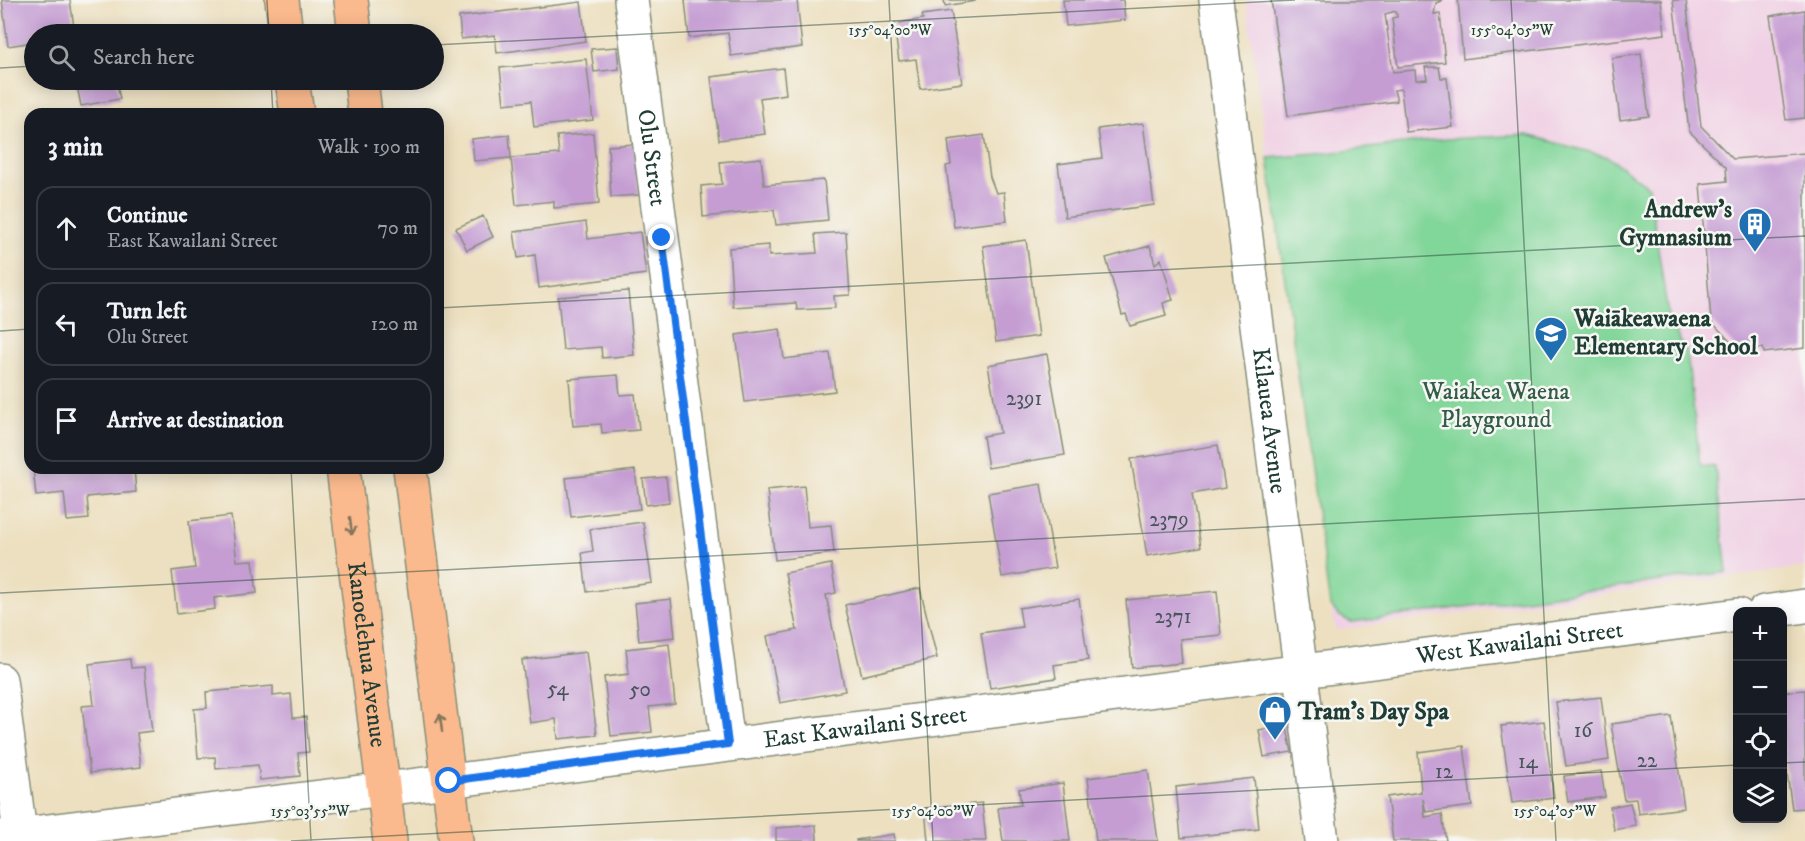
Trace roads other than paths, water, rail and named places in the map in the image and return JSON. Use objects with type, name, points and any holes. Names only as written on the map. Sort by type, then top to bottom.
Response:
[{"type":"highway","points":[[282,0],[285,24]]},
{"type":"highway","points":[[351,0],[354,24]]},
{"type":"highway","points":[[293,90],[296,108]]},
{"type":"highway","points":[[362,90],[364,108]]},
{"type":"highway","name":"Kanoelehua Avenue","points":[[344,474],[390,841]]},
{"type":"highway","points":[[411,474],[456,841]]},
{"type":"street","name":"Olu Street","points":[[631,0],[728,744]]},
{"type":"street","name":"Kilauea Avenue","points":[[1216,0],[1322,841]]},
{"type":"street","points":[[1787,609],[1805,606]]},
{"type":"street","name":"West Kawailani Street","points":[[1300,671],[1733,616]]},
{"type":"street","name":"East Kawailani Street","points":[[14,837],[1300,671]]},
{"type":"street","points":[[0,680],[14,837]]},
{"type":"place","name":"Andrew’s Gymnasium","points":[[1755,253]]},
{"type":"place","name":"Waiākeawaena Elementary School","points":[[1551,362]]},
{"type":"place","name":"Tram's Day Spa","points":[[1275,741]]},
{"type":"park label","name":"Waiakea Waena Playground","points":[[1496,406]]}]
